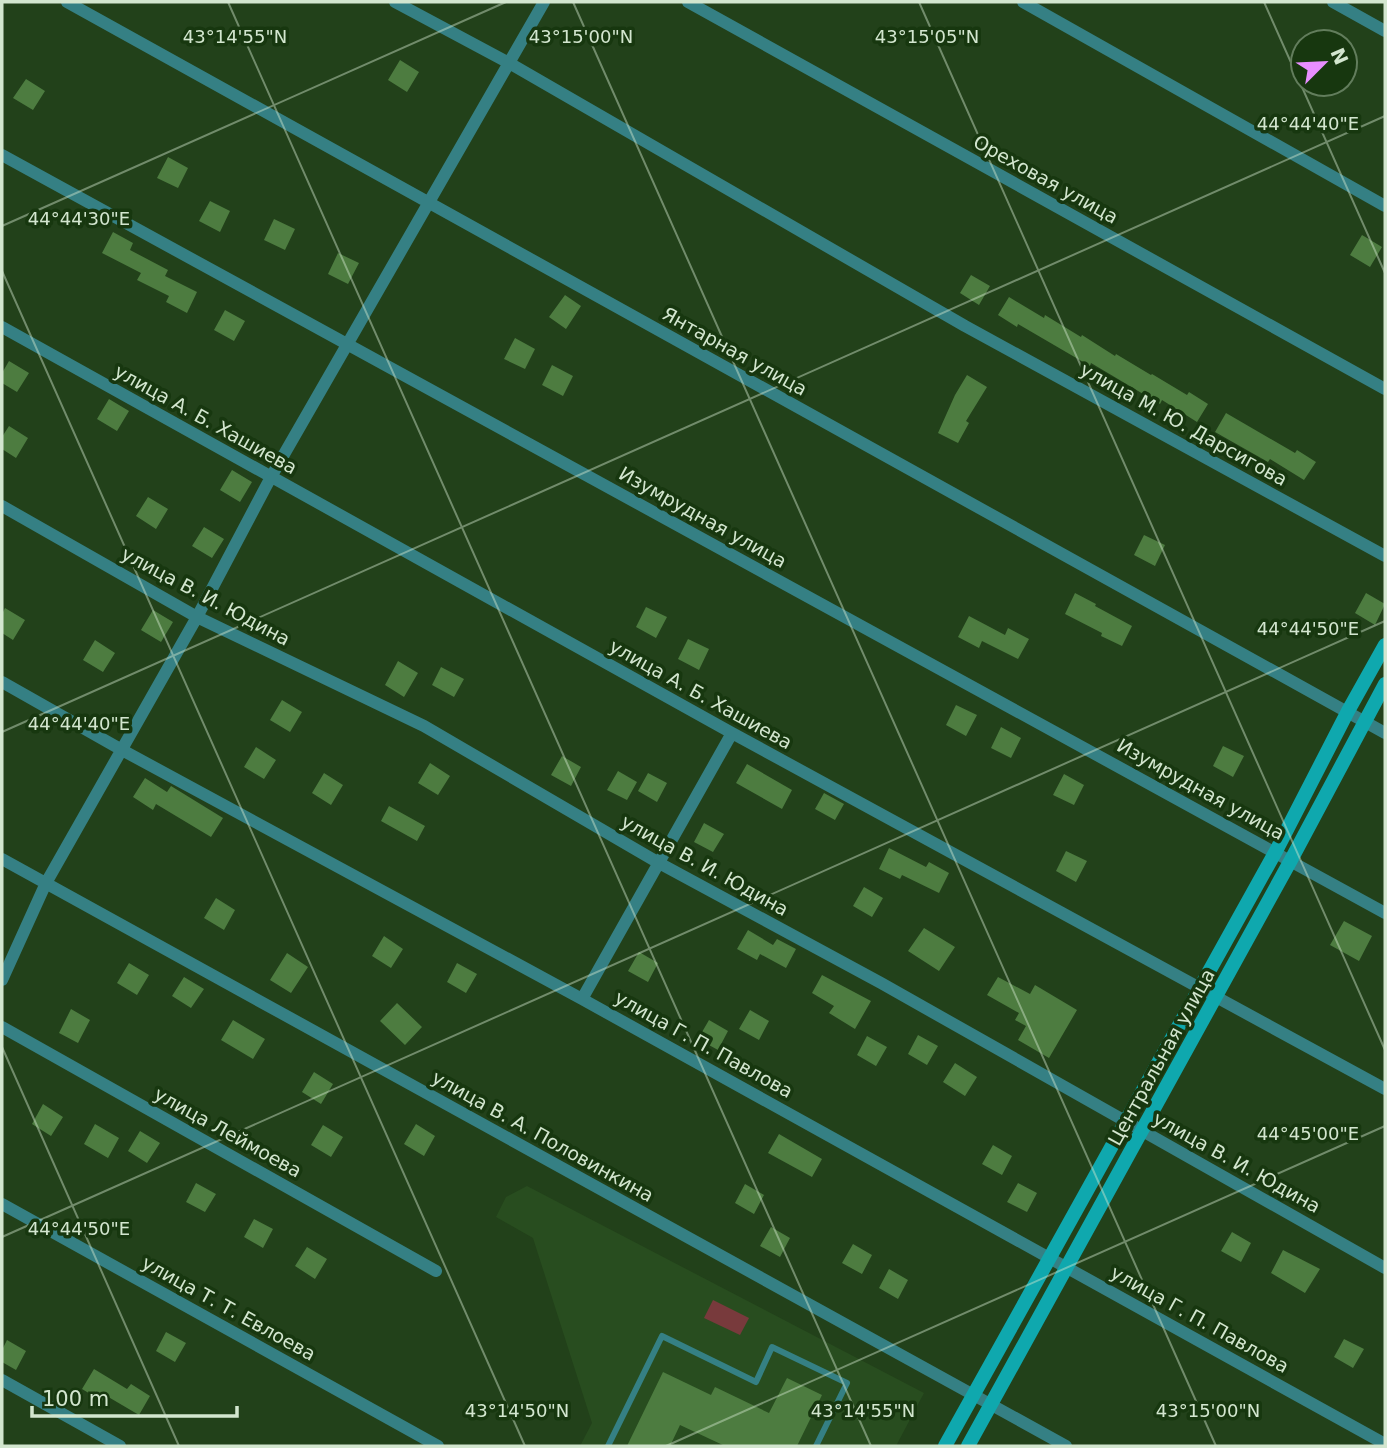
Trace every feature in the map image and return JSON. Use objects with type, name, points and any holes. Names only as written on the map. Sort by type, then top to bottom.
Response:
[{"type":"street","name":"Янтарная улица","points":[[67,2],[1385,733]]},
{"type":"street","name":"улица М. Ю. Дарсигова","points":[[395,2],[509,63],[964,326],[1385,556]]},
{"type":"street","points":[[2,980],[46,883],[197,617],[271,477],[544,2]]},
{"type":"street","name":"Ореховая улица","points":[[688,2],[1385,389]]},
{"type":"street","points":[[1023,2],[1385,206]]},
{"type":"street","points":[[1333,2],[1385,31]]},
{"type":"street","name":"Изумрудная улица","points":[[2,155],[1385,913]]},
{"type":"street","name":"улица А. Б. Хашиева","points":[[2,327],[732,733],[1385,1089]]},
{"type":"street","name":"улица В. И. Юдина","points":[[2,506],[197,617],[424,726],[659,863],[881,983],[1385,1268]]},
{"type":"street","name":"Центральная улица","points":[[946,1446],[1276,852],[1385,645]]},
{"type":"street","name":"улица Г. П. Павлова","points":[[2,682],[122,750],[582,999],[1385,1444]]},
{"type":"street","name":"Центральная улица","points":[[968,1446],[1385,684]]},
{"type":"street","points":[[582,999],[732,733]]},
{"type":"street","name":"улица В. А. Половинкина","points":[[2,859],[1066,1446]]},
{"type":"street","name":"улица Леймоева","points":[[2,1027],[436,1271]]},
{"type":"street","name":"улица Т. Т. Евлоева","points":[[2,1204],[438,1446]]},
{"type":"street","points":[[2,1380],[120,1446]]},
{"type":"lane","points":[[608,1446],[662,1336],[755,1382],[772,1347],[846,1383],[816,1446]]},
{"type":"shaded area","points":[[527,1186],[924,1393],[896,1446],[580,1446],[592,1423],[533,1238],[496,1217],[506,1197]]},
{"type":"shaded area","points":[[713,1300],[749,1318],[740,1335],[704,1318]]},
{"type":"building","points":[[400,60],[419,72],[407,92],[388,80]]},
{"type":"building","points":[[26,79],[45,91],[33,110],[13,98]]},
{"type":"building","points":[[168,157],[188,168],[178,188],[157,178]]},
{"type":"building","points":[[210,201],[230,211],[220,232],[199,221]]},
{"type":"building","points":[[274,219],[295,229],[285,250],[264,240]]},
{"type":"building","points":[[113,232],[133,243],[130,250],[168,270],[165,276],[197,292],[187,313],[166,302],[169,296],[137,280],[141,273],[102,253]]},
{"type":"building","points":[[1362,235],[1382,247],[1370,267],[1350,255]]},
{"type":"building","points":[[338,253],[359,263],[348,284],[328,274]]},
{"type":"building","points":[[971,275],[990,286],[979,305],[960,293]]},
{"type":"building","points":[[565,295],[581,306],[566,329],[549,317]]},
{"type":"building","points":[[1009,297],[1208,404],[1197,422],[1162,400],[1160,404],[1091,363],[1090,366],[998,315]]},
{"type":"building","points":[[225,310],[245,321],[234,341],[214,330]]},
{"type":"building","points":[[515,338],[535,349],[525,369],[504,359]]},
{"type":"building","points":[[9,361],[29,373],[17,392],[2,383],[2,373]]},
{"type":"building","points":[[552,365],[573,376],[563,396],[542,385]]},
{"type":"building","points":[[967,375],[987,387],[966,421],[969,423],[958,443],[938,433]]},
{"type":"building","points":[[109,399],[129,411],[117,431],[97,419]]},
{"type":"building","points":[[1226,413],[1295,453],[1297,450],[1316,462],[1304,480],[1270,459],[1268,462],[1215,432]]},
{"type":"building","points":[[9,426],[28,438],[16,458],[2,449],[2,437]]},
{"type":"building","points":[[232,470],[252,482],[240,502],[220,490]]},
{"type":"building","points":[[148,497],[168,509],[156,529],[136,516]]},
{"type":"building","points":[[204,527],[224,539],[212,558],[192,546]]},
{"type":"building","points":[[1144,535],[1165,545],[1155,566],[1134,555]]},
{"type":"building","points":[[1075,593],[1132,626],[1122,646],[1065,614]]},
{"type":"building","points":[[1366,593],[1385,604],[1375,625],[1355,613]]},
{"type":"building","points":[[646,607],[667,617],[656,638],[636,627]]},
{"type":"building","points":[[5,608],[25,620],[13,640],[2,633],[2,614]]},
{"type":"building","points":[[153,610],[173,622],[161,642],[141,630]]},
{"type":"building","points":[[969,616],[1005,635],[1008,628],[1029,639],[1018,659],[982,641],[979,648],[958,637]]},
{"type":"building","points":[[688,639],[709,649],[699,670],[678,659]]},
{"type":"building","points":[[95,640],[115,653],[103,672],[83,660]]},
{"type":"building","points":[[398,661],[418,673],[404,697],[385,685]]},
{"type":"building","points":[[441,667],[464,679],[454,697],[432,685]]},
{"type":"building","points":[[282,700],[302,712],[290,732],[270,720]]},
{"type":"building","points":[[956,705],[977,715],[966,736],[946,725]]},
{"type":"building","points":[[1001,727],[1021,738],[1011,758],[991,748]]},
{"type":"building","points":[[1223,746],[1244,756],[1233,777],[1213,766]]},
{"type":"building","points":[[256,747],[276,760],[264,779],[244,767]]},
{"type":"building","points":[[562,756],[581,767],[571,786],[551,775]]},
{"type":"building","points":[[430,763],[450,776],[438,795],[418,783]]},
{"type":"building","points":[[747,764],[792,790],[782,809],[736,783]]},
{"type":"building","points":[[618,771],[637,782],[627,800],[607,790]]},
{"type":"building","points":[[324,773],[343,785],[331,805],[312,793]]},
{"type":"building","points":[[648,773],[667,783],[657,802],[638,791]]},
{"type":"building","points":[[1064,774],[1084,785],[1074,805],[1053,795]]},
{"type":"building","points":[[145,778],[167,792],[171,786],[223,818],[211,837],[156,804],[153,810],[133,797]]},
{"type":"building","points":[[824,793],[844,804],[835,820],[815,809]]},
{"type":"building","points":[[389,806],[425,826],[417,841],[381,821]]},
{"type":"building","points":[[704,823],[724,834],[713,852],[694,842]]},
{"type":"building","points":[[889,848],[926,867],[929,862],[949,873],[939,893],[902,875],[900,879],[879,869]]},
{"type":"building","points":[[1066,851],[1087,861],[1076,882],[1056,871]]},
{"type":"building","points":[[864,887],[883,898],[872,917],[853,906]]},
{"type":"building","points":[[216,898],[235,910],[224,930],[204,918]]},
{"type":"building","points":[[1344,921],[1372,936],[1359,961],[1330,945]]},
{"type":"building","points":[[924,928],[955,947],[939,971],[908,951]]},
{"type":"building","points":[[748,930],[773,945],[777,939],[796,949],[786,968],[760,954],[757,960],[737,949]]},
{"type":"building","points":[[384,936],[403,949],[391,968],[372,956]]},
{"type":"building","points":[[639,952],[658,963],[648,982],[628,971]]},
{"type":"building","points":[[287,953],[308,967],[291,993],[270,980]]},
{"type":"building","points":[[129,963],[149,975],[137,995],[117,983]]},
{"type":"building","points":[[457,963],[477,974],[466,993],[447,982]]},
{"type":"building","points":[[822,975],[871,1001],[855,1029],[829,1013],[834,1006],[812,993]]},
{"type":"building","points":[[184,977],[204,989],[191,1008],[172,996]]},
{"type":"building","points":[[998,977],[1030,994],[1035,985],[1077,1010],[1049,1058],[1018,1040],[1026,1026],[1015,1020],[1019,1013],[987,995]]},
{"type":"building","points":[[397,1003],[422,1027],[405,1045],[380,1021]]},
{"type":"building","points":[[71,1009],[90,1020],[78,1043],[59,1033]]},
{"type":"building","points":[[750,1010],[769,1021],[759,1040],[739,1029]]},
{"type":"building","points":[[233,1020],[265,1039],[253,1059],[221,1040]]},
{"type":"building","points":[[709,1020],[728,1031],[718,1050],[698,1039]]},
{"type":"building","points":[[918,1035],[938,1046],[927,1065],[908,1054]]},
{"type":"building","points":[[867,1036],[887,1047],[876,1066],[857,1055]]},
{"type":"building","points":[[955,1063],[977,1077],[965,1096],[943,1082]]},
{"type":"building","points":[[314,1072],[333,1084],[321,1104],[302,1092]]},
{"type":"building","points":[[43,1104],[63,1117],[51,1136],[32,1124]]},
{"type":"building","points":[[95,1124],[119,1138],[108,1158],[84,1144]]},
{"type":"building","points":[[416,1124],[435,1136],[424,1156],[404,1144]]},
{"type":"building","points":[[323,1125],[343,1137],[331,1157],[311,1145]]},
{"type":"building","points":[[140,1131],[160,1143],[147,1163],[128,1151]]},
{"type":"building","points":[[779,1134],[822,1159],[812,1177],[768,1153]]},
{"type":"building","points":[[993,1145],[1012,1156],[1002,1175],[982,1164]]},
{"type":"building","points":[[196,1183],[216,1194],[205,1212],[186,1202]]},
{"type":"building","points":[[1018,1183],[1037,1193],[1027,1212],[1007,1202]]},
{"type":"building","points":[[745,1184],[764,1195],[754,1214],[735,1203]]},
{"type":"building","points":[[254,1219],[273,1229],[263,1248],[244,1237]]},
{"type":"building","points":[[771,1227],[790,1238],[780,1257],[760,1246]]},
{"type":"building","points":[[1232,1232],[1251,1243],[1241,1262],[1221,1251]]},
{"type":"building","points":[[853,1244],[872,1255],[862,1274],[842,1263]]},
{"type":"building","points":[[307,1247],[327,1259],[315,1279],[295,1266]]},
{"type":"building","points":[[1283,1250],[1320,1269],[1305,1293],[1271,1273]]},
{"type":"building","points":[[889,1269],[908,1280],[898,1299],[879,1288]]},
{"type":"building","points":[[166,1332],[186,1343],[175,1362],[156,1351]]},
{"type":"building","points":[[1344,1339],[1364,1349],[1353,1368],[1334,1357]]},
{"type":"building","points":[[7,1340],[26,1351],[16,1370],[2,1362],[2,1350]]},
{"type":"building","points":[[94,1369],[127,1389],[131,1384],[150,1396],[139,1415],[105,1395],[102,1401],[82,1389]]},
{"type":"building","points":[[663,1372],[711,1395],[715,1387],[769,1413],[787,1378],[822,1395],[797,1446],[725,1446],[680,1425],[670,1446],[627,1446]]}]
